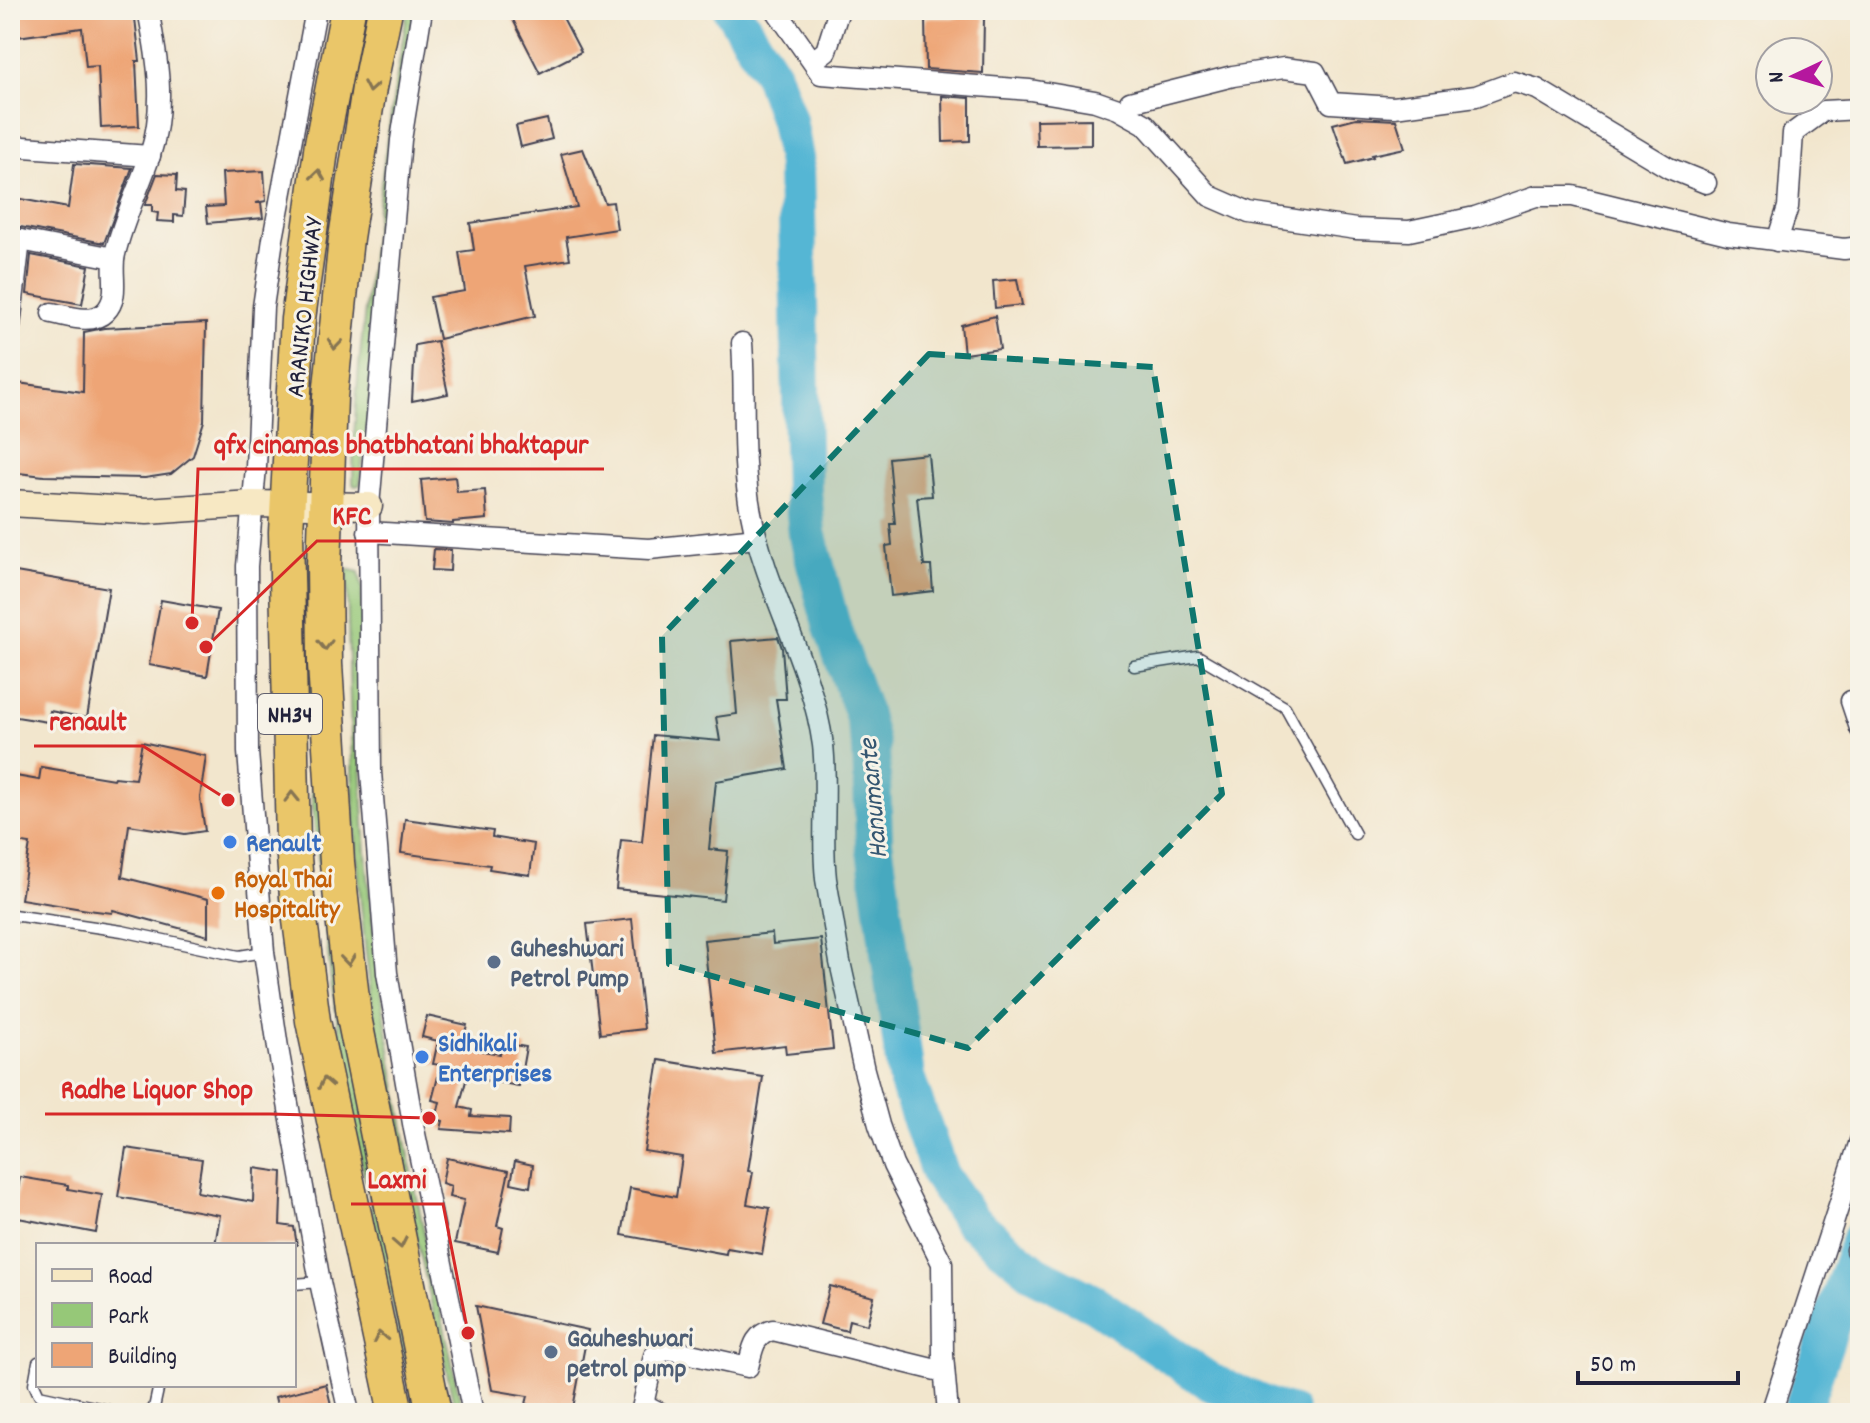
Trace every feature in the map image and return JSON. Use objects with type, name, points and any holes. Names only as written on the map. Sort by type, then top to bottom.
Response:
[{"type":"highway","name":"ARANIKO HIGHWAY","points":[[348,10],[322,143],[298,319],[287,505],[292,828],[297,897],[313,1021],[396,1413]]},
{"type":"highway","name":"ARANIKO HIGHWAY","points":[[385,10],[369,88],[346,238],[330,397],[325,664],[337,862],[354,1017],[434,1413]]},
{"type":"main road","points":[[10,503],[147,511],[251,504],[326,506],[369,519]]},
{"type":"street","points":[[52,313],[93,320],[111,304],[115,291],[114,258],[122,226],[150,156],[157,128],[161,85],[148,10]]},
{"type":"street","points":[[316,10],[263,307],[256,467],[247,566],[248,752],[264,952],[320,1282],[349,1413]]},
{"type":"street","points":[[422,10],[401,140],[369,519],[371,772],[387,973],[414,1129],[473,1413]]},
{"type":"street","points":[[776,10],[821,74],[1030,90],[1106,105],[1145,124],[1210,196],[1249,213],[1356,229],[1409,231],[1475,217],[1536,196],[1573,196],[1728,234],[1844,249],[1860,247]]},
{"type":"street","points":[[813,61],[826,51],[839,10]]},
{"type":"street","points":[[1130,102],[1233,76],[1284,68],[1315,72],[1331,103],[1394,107],[1476,96],[1514,82],[1537,89],[1669,168],[1706,183]]},
{"type":"street","points":[[1777,241],[1788,207],[1793,133],[1823,111],[1860,109]]},
{"type":"street","points":[[10,146],[150,156]]},
{"type":"street","points":[[10,326],[15,239],[114,258]]},
{"type":"street","points":[[742,343],[749,492],[757,538],[815,708],[822,744],[826,879],[864,1070],[893,1165],[942,1263],[948,1413]]},
{"type":"street","points":[[369,519],[649,549],[757,538]]},
{"type":"street","points":[[1851,701],[1860,728]]},
{"type":"street","points":[[1771,1413],[1860,1141]]},
{"type":"street","points":[[642,1406],[654,1356],[668,1349],[748,1367],[755,1339],[763,1332],[773,1330],[944,1370]]},
{"type":"lane","points":[[1134,666],[1198,656],[1285,707],[1355,834]]},
{"type":"lane","points":[[13,915],[122,931],[239,956],[264,952]]},
{"type":"lane","points":[[296,1284],[320,1282]]},
{"type":"lane","points":[[36,1373],[34,1384],[39,1395],[122,1413]]},
{"type":"lane","points":[[148,1413],[154,1408],[159,1387]]},
{"type":"lane","points":[[642,1406],[671,1413]]},
{"type":"highlighted area","points":[[929,354],[1153,367],[1222,794],[968,1048],[669,964],[662,636]]},
{"type":"green space","points":[[408,10],[414,10],[360,485],[355,486],[355,427],[364,315]]},
{"type":"green space","points":[[309,534],[317,688],[426,1413],[415,1413],[356,1136],[331,981],[312,801],[307,663]]},
{"type":"green space","points":[[347,569],[359,572],[362,587],[364,820],[382,994],[418,1204],[463,1413],[456,1413],[413,1221],[384,1076],[368,971],[354,799]]},
{"type":"building","points":[[10,10],[134,10],[140,61],[136,61],[139,126],[101,128],[98,66],[86,67],[82,28],[10,38]]},
{"type":"building","points":[[508,10],[559,10],[581,52],[540,73]]},
{"type":"building","points":[[958,10],[981,10],[981,18],[984,18],[983,73],[926,69],[925,18],[958,18]]},
{"type":"building","points":[[942,96],[970,98],[970,141],[943,142]]},
{"type":"building","points":[[1356,118],[1396,120],[1405,148],[1347,164],[1333,124]]},
{"type":"building","points":[[547,119],[552,139],[521,147],[516,126]]},
{"type":"building","points":[[1091,119],[1091,145],[1037,146],[1036,120]]},
{"type":"building","points":[[583,149],[605,203],[613,202],[617,229],[566,237],[570,259],[525,266],[535,316],[439,339],[430,297],[465,291],[459,252],[474,250],[470,223],[577,207],[561,154]]},
{"type":"building","points":[[74,164],[132,168],[104,243],[10,225],[10,197],[68,208]]},
{"type":"building","points":[[264,171],[266,201],[256,203],[261,203],[263,218],[208,223],[206,207],[224,206],[222,173]]},
{"type":"building","points":[[157,174],[177,175],[176,191],[185,192],[183,216],[174,215],[174,222],[157,221],[158,213],[152,212],[152,205],[145,205]]},
{"type":"building","points":[[31,255],[89,266],[82,304],[27,294]]},
{"type":"building","points":[[1017,279],[1022,305],[995,308],[993,281]]},
{"type":"building","points":[[995,316],[1000,349],[964,354],[961,325]]},
{"type":"building","points":[[206,323],[204,421],[193,456],[171,474],[145,478],[44,476],[10,472],[10,382],[83,392],[84,332],[104,328]]},
{"type":"building","points":[[437,341],[448,394],[412,401],[415,345]]},
{"type":"building","points":[[928,454],[932,496],[917,497],[924,566],[931,566],[933,591],[891,596],[886,546],[892,545],[890,524],[895,524],[889,458]]},
{"type":"building","points":[[455,477],[457,492],[485,490],[487,519],[453,524],[425,522],[421,480]]},
{"type":"building","points":[[434,549],[451,550],[450,571],[432,570]]},
{"type":"building","points":[[10,571],[109,588],[87,718],[50,711],[48,722],[10,716]]},
{"type":"building","points":[[161,600],[218,610],[207,676],[149,665]]},
{"type":"building","points":[[778,637],[782,648],[786,699],[776,699],[787,769],[716,781],[709,849],[728,851],[723,900],[616,889],[621,840],[642,842],[653,735],[720,741],[716,717],[737,714],[731,641]]},
{"type":"building","points":[[142,742],[206,756],[200,798],[205,831],[185,834],[129,825],[122,877],[208,899],[208,936],[113,910],[112,913],[21,899],[30,844],[10,841],[10,775],[39,780],[41,767],[113,779],[135,779]]},
{"type":"building","points":[[405,819],[493,831],[492,837],[534,844],[530,875],[489,869],[490,865],[401,853]]},
{"type":"building","points":[[632,919],[644,1029],[600,1034],[587,924]]},
{"type":"building","points":[[772,933],[773,944],[821,939],[833,1049],[786,1054],[785,1045],[716,1053],[704,940]]},
{"type":"building","points":[[427,1016],[467,1025],[461,1047],[500,1054],[502,1043],[526,1047],[519,1086],[467,1077],[459,1107],[472,1110],[471,1116],[510,1118],[509,1134],[441,1129],[443,1121],[436,1119],[440,1102],[432,1100],[441,1065],[433,1064],[438,1041],[422,1037]]},
{"type":"building","points":[[659,1060],[763,1077],[748,1171],[753,1172],[747,1204],[770,1208],[762,1254],[727,1248],[726,1254],[622,1235],[630,1188],[676,1197],[682,1157],[644,1151]]},
{"type":"building","points":[[126,1148],[202,1159],[197,1192],[253,1202],[254,1168],[282,1172],[280,1225],[294,1227],[297,1245],[215,1243],[220,1215],[118,1197]]},
{"type":"building","points":[[447,1158],[509,1171],[497,1226],[503,1228],[498,1252],[455,1243],[464,1200],[449,1197],[451,1186],[442,1183]]},
{"type":"building","points":[[515,1161],[533,1165],[530,1187],[511,1183]]},
{"type":"building","points":[[20,1177],[68,1185],[68,1189],[102,1195],[96,1233],[13,1217]]},
{"type":"building","points":[[830,1286],[874,1297],[867,1325],[849,1320],[847,1331],[820,1324]]},
{"type":"building","points":[[476,1306],[588,1330],[572,1413],[541,1413],[542,1408],[526,1404],[528,1396],[492,1390]]},
{"type":"building","points":[[326,1384],[332,1409],[316,1413],[279,1413],[275,1397]]},
{"type":"waterway","name":"Hanumante","points":[[732,10],[772,74],[788,120],[796,164],[803,492],[807,533],[832,627],[862,711],[871,747],[874,842],[906,1077],[940,1175],[971,1221],[1036,1274],[1095,1304],[1210,1382],[1289,1413]]},
{"type":"waterway","points":[[1801,1413],[1860,1239]]},
{"type":"place","name":"qfx cinamas bhatbhatani bhaktapur","points":[[192,623]]},
{"type":"place","name":"KFC","points":[[206,647]]},
{"type":"place","name":"renault","points":[[228,800]]},
{"type":"place","name":"Renault","points":[[230,842]]},
{"type":"place","name":"Royal Thai Hospitality","points":[[218,893]]},
{"type":"place","name":"Guheshwari Petrol Pump","points":[[494,962]]},
{"type":"place","name":"Sidhikali Enterprises","points":[[422,1057]]},
{"type":"place","name":"Radhe Liquor Shop","points":[[429,1118]]},
{"type":"place","name":"Laxmi","points":[[468,1333]]},
{"type":"place","name":"Gauheshwari petrol pump","points":[[551,1352]]}]
